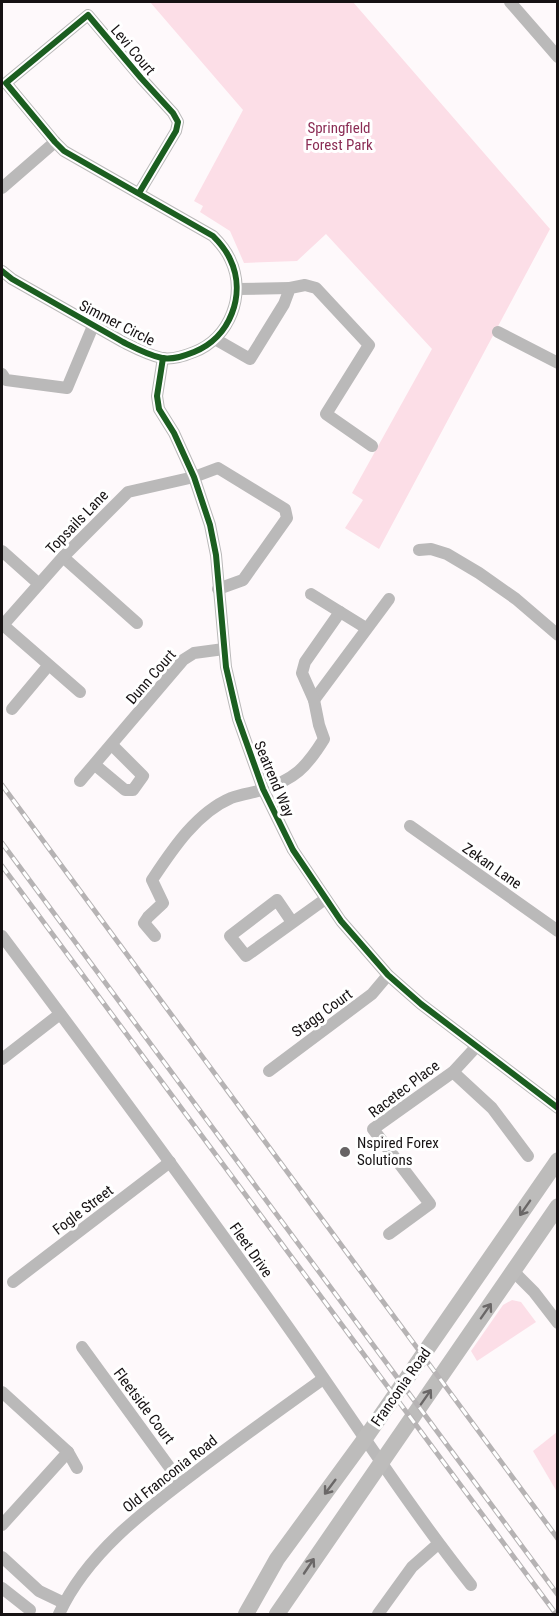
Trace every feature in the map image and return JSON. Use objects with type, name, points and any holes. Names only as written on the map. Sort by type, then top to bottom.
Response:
[{"type":"main road","name":"Franconia Road","points":[[246,1614],[277,1559],[383,1414],[558,1160]]},
{"type":"main road","name":"Franconia Road","points":[[277,1614],[558,1206]]},
{"type":"street","points":[[510,2],[558,57]]},
{"type":"street","name":"Levi Court","points":[[55,142],[6,83],[88,15],[173,113],[178,122],[176,131],[138,193]]},
{"type":"street","points":[[2,189],[55,142]]},
{"type":"street","name":"Simmer Circle","points":[[2,271],[93,326],[137,349],[163,358],[178,358],[201,349],[214,339],[228,322],[234,308],[237,289],[231,260],[213,236],[64,151],[55,142]]},
{"type":"street","points":[[237,289],[290,288],[305,285],[316,288],[369,345],[326,414],[372,446]]},
{"type":"street","points":[[214,339],[250,358],[284,304],[290,288]]},
{"type":"street","points":[[2,374],[6,380],[67,388],[93,326]]},
{"type":"street","points":[[498,332],[558,363]]},
{"type":"street","name":"Seatrend Way","points":[[163,358],[157,396],[159,410],[174,433],[194,477],[210,525],[216,555],[224,649],[238,719],[263,789],[293,850],[324,900],[388,975],[421,1004],[558,1108]]},
{"type":"street","name":"Topsails Lane","points":[[3,625],[63,557],[128,492],[194,477],[218,468],[285,509],[287,518],[243,580],[218,589]]},
{"type":"street","points":[[419,550],[431,549],[447,554],[479,573],[516,599],[558,635]]},
{"type":"street","points":[[2,551],[39,584]]},
{"type":"street","points":[[63,557],[137,623]]},
{"type":"street","points":[[311,594],[366,628]]},
{"type":"street","points":[[314,700],[389,599]]},
{"type":"street","points":[[155,936],[144,923],[163,903],[152,880],[167,856],[194,825],[209,812],[230,799],[263,789],[301,772],[324,740],[314,700],[302,673],[305,662],[340,612]]},
{"type":"street","points":[[3,625],[80,692]]},
{"type":"street","name":"Dunn Court","points":[[80,781],[183,660],[194,653],[224,649]]},
{"type":"street","points":[[12,709],[48,666]]},
{"type":"street","points":[[95,765],[125,790],[133,790],[143,776],[112,745]]},
{"type":"street","name":"Zekan Lane","points":[[410,826],[558,931]]},
{"type":"street","points":[[292,922],[277,900],[230,936],[246,956],[324,900]]},
{"type":"street","name":"Fleet Drive","points":[[2,936],[170,1162],[380,1463],[438,1544],[471,1585]]},
{"type":"street","name":"Stagg Court","points":[[269,1071],[372,994],[388,975]]},
{"type":"street","points":[[2,1059],[60,1014]]},
{"type":"street","name":"Racetec Place","points":[[389,1234],[430,1204],[374,1129],[453,1072],[476,1047]]},
{"type":"street","points":[[453,1072],[492,1108],[528,1156]]},
{"type":"street","name":"Fogle Street","points":[[13,1282],[170,1162]]},
{"type":"street","points":[[514,1272],[534,1292],[558,1323]]},
{"type":"street","name":"Fleetside Court","points":[[82,1347],[181,1483]]},
{"type":"street","name":"Old Franconia Road","points":[[61,1609],[87,1570],[106,1548],[148,1509],[323,1379]]},
{"type":"street","points":[[2,1392],[68,1452],[77,1468]]},
{"type":"street","points":[[2,1525],[68,1452]]},
{"type":"street","points":[[378,1614],[412,1567],[438,1544]]},
{"type":"street","points":[[2,1557],[61,1609]]},
{"type":"street","points":[[2,1588],[30,1610]]},
{"type":"green space","name":"Springfield Forest Park","points":[[150,2],[353,2],[550,229],[379,549],[345,528],[363,500],[352,493],[432,349],[326,234],[297,261],[244,263],[230,231],[200,212],[203,206],[194,201],[243,110]]},
{"type":"green space","points":[[512,1300],[521,1302],[536,1322],[477,1361],[471,1351],[503,1305]]},
{"type":"green space","points":[[557,1432],[557,1492],[533,1451]]},
{"type":"railway","points":[[2,785],[558,1539]]},
{"type":"railway","points":[[2,843],[558,1595]]},
{"type":"railway","points":[[2,866],[556,1614]]},
{"type":"cycle path","points":[[2,271],[12,279],[123,342],[162,358],[182,356],[207,345],[226,326],[232,313],[236,300],[235,272],[227,253],[213,236],[64,151],[6,83],[88,15],[173,113],[178,122],[176,131],[139,193]]},
{"type":"cycle path","points":[[163,358],[157,396],[159,409],[174,433],[194,477],[210,525],[216,555],[226,667],[238,719],[263,789],[293,850],[341,921],[388,975],[421,1004],[558,1108]]},
{"type":"place","name":"Nspired Forex Solutions","points":[[345,1152]]}]
